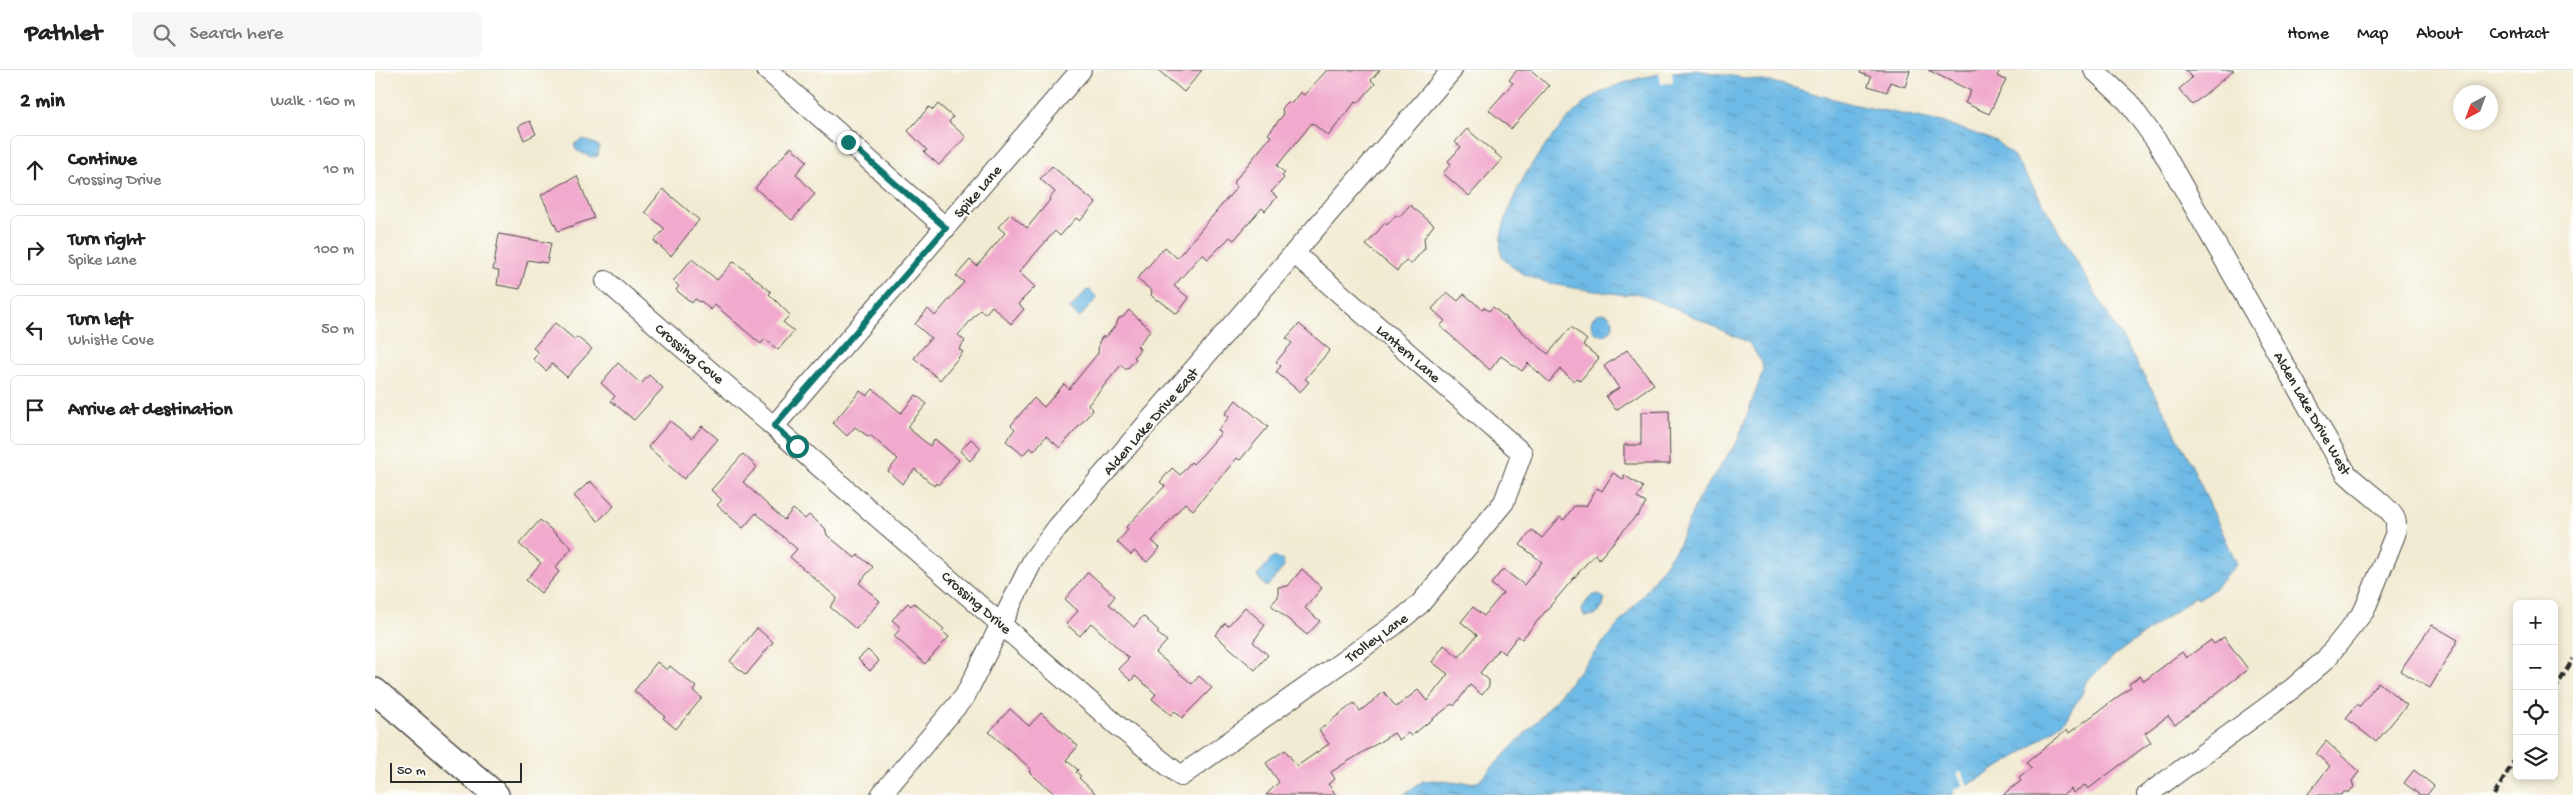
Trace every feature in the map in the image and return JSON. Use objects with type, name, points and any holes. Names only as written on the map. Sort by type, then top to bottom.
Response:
[{"type":"street","points":[[767,70],[946,228]]},
{"type":"street","name":"Spike Lane","points":[[774,426],[1081,70]]},
{"type":"street","name":"Alden Lake Drive East","points":[[881,795],[961,701],[981,667],[1033,560],[1057,528],[1452,70]]},
{"type":"street","name":"Alden Lake Drive West","points":[[2094,70],[2128,102],[2158,142],[2298,388],[2325,440],[2346,474],[2389,510],[2395,518],[2396,525],[2395,535],[2384,566],[2367,604],[2338,646],[2293,688],[2147,795]]},
{"type":"street","name":"Lantern Lane","points":[[1295,254],[1522,453]]},
{"type":"street","name":"Crossing Cove","points":[[605,280],[774,426]]},
{"type":"street","name":"Crossing Drive","points":[[774,426],[1155,757],[1181,776]]},
{"type":"street","name":"Trolley Lane","points":[[1181,776],[1393,626],[1420,604],[1504,502],[1522,453]]},
{"type":"street","points":[[375,691],[496,795]]},
{"type":"water","points":[[1695,70],[1776,83],[1856,105],[1942,122],[1996,141],[2012,155],[2029,180],[2158,400],[2187,455],[2237,564],[2213,590],[2198,599],[2195,597],[2116,654],[2085,683],[2082,694],[2064,721],[2021,754],[1952,795],[1403,795],[1423,781],[1478,782],[1538,720],[1643,595],[1678,546],[1698,499],[1738,440],[1763,371],[1762,363],[1749,343],[1637,293],[1625,295],[1578,289],[1544,282],[1528,276],[1515,269],[1504,259],[1501,250],[1501,239],[1508,211],[1521,183],[1544,147],[1578,109],[1593,97],[1617,85],[1655,75]]},
{"type":"water","points":[[583,139],[599,146],[598,156],[591,157],[576,150],[574,144]]},
{"type":"water","points":[[1087,290],[1090,290],[1097,298],[1079,318],[1070,309]]},
{"type":"water","points":[[1602,313],[1610,316],[1613,324],[1610,332],[1602,335],[1594,332],[1591,324],[1594,316]]},
{"type":"water","points":[[1275,557],[1283,560],[1284,567],[1268,586],[1265,586],[1257,576]]},
{"type":"water","points":[[1598,594],[1605,599],[1603,606],[1596,615],[1584,616],[1582,609],[1585,604],[1590,597]]},
{"type":"pier","points":[[1672,70],[1673,83],[1661,84],[1659,71]]},
{"type":"pier","points":[[1961,772],[1969,787],[1955,795],[1953,791],[1963,785],[1957,773]]},
{"type":"building","points":[[1158,70],[1202,70],[1184,92]]},
{"type":"building","points":[[1327,70],[1380,70],[1371,80],[1375,84],[1358,103],[1356,101],[1328,136],[1312,123],[1277,166],[1285,173],[1282,176],[1284,178],[1271,192],[1277,197],[1265,211],[1262,208],[1234,240],[1230,237],[1208,259],[1202,254],[1174,286],[1189,298],[1177,314],[1159,300],[1156,300],[1151,295],[1152,291],[1137,279],[1165,247],[1177,258],[1237,187],[1233,183],[1271,136],[1268,134],[1283,115],[1282,107],[1287,102],[1292,103],[1300,92],[1304,95]]},
{"type":"building","points":[[1517,70],[1531,70],[1549,86],[1511,129],[1489,110],[1513,83],[1509,80]]},
{"type":"building","points":[[1861,70],[1910,70],[1905,87],[1890,82],[1887,92],[1868,86],[1871,77],[1860,73]]},
{"type":"building","points":[[1928,70],[2000,70],[1997,76],[2006,80],[1989,114],[1965,103],[1971,91]]},
{"type":"building","points":[[2185,70],[2234,70],[2192,105],[2179,89],[2192,78]]},
{"type":"building","points":[[938,104],[953,117],[949,122],[966,137],[939,165],[924,152],[927,150],[908,131],[929,107],[933,110]]},
{"type":"building","points":[[530,121],[536,134],[524,140],[518,126]]},
{"type":"building","points":[[1467,129],[1502,159],[1469,196],[1443,173],[1451,164],[1448,161],[1461,147],[1455,142]]},
{"type":"building","points":[[791,147],[807,161],[796,174],[815,194],[792,220],[755,188]]},
{"type":"building","points":[[1052,166],[1096,203],[1080,221],[1076,218],[1060,236],[1055,231],[1019,272],[1035,287],[1018,304],[1024,309],[1011,324],[992,306],[985,314],[980,310],[958,335],[965,341],[959,349],[963,352],[940,380],[914,358],[931,338],[915,324],[928,309],[935,316],[964,282],[956,276],[970,260],[977,266],[1005,233],[998,227],[1010,214],[1027,228],[1055,192],[1040,179]]},
{"type":"building","points":[[577,176],[594,218],[558,231],[541,195]]},
{"type":"building","points":[[663,189],[699,220],[671,256],[654,241],[665,229],[645,212]]},
{"type":"building","points":[[1410,205],[1434,225],[1424,238],[1425,248],[1411,264],[1406,260],[1397,271],[1366,245],[1385,223],[1387,225],[1396,215],[1399,217]]},
{"type":"building","points":[[499,234],[551,243],[547,263],[528,260],[520,289],[497,285],[499,271],[493,270]]},
{"type":"building","points":[[692,259],[717,280],[734,261],[771,292],[769,294],[790,315],[783,322],[794,331],[778,350],[765,339],[761,344],[715,305],[711,310],[701,301],[695,299],[692,303],[676,290],[679,286],[673,281]]},
{"type":"building","points":[[1447,292],[1458,301],[1464,294],[1482,309],[1484,307],[1489,311],[1493,307],[1548,354],[1571,327],[1587,340],[1583,345],[1599,358],[1580,381],[1576,378],[1574,381],[1560,369],[1549,382],[1528,363],[1522,371],[1501,356],[1490,370],[1440,326],[1445,321],[1432,309]]},
{"type":"building","points":[[1129,310],[1151,330],[1137,346],[1140,349],[1134,357],[1136,359],[1126,370],[1121,365],[1088,405],[1093,410],[1060,448],[1046,436],[1034,451],[1030,447],[1023,455],[1006,441],[1015,429],[1011,425],[1034,398],[1044,407],[1064,384],[1069,389],[1098,353],[1099,342],[1102,337],[1106,337],[1119,318],[1123,317]]},
{"type":"building","points":[[555,323],[574,339],[577,337],[592,349],[567,377],[552,364],[546,371],[533,359],[539,353],[533,348]]},
{"type":"building","points":[[1299,324],[1330,350],[1305,379],[1309,382],[1300,392],[1276,372],[1281,366],[1276,362],[1292,343],[1286,338]]},
{"type":"building","points":[[1627,350],[1654,384],[1616,410],[1606,396],[1619,388],[1604,366]]},
{"type":"building","points":[[618,363],[641,384],[649,375],[663,388],[634,420],[611,401],[615,396],[601,383]]},
{"type":"building","points":[[873,389],[901,413],[916,395],[927,404],[907,427],[930,446],[935,439],[959,460],[938,485],[936,483],[934,486],[915,469],[902,484],[888,471],[898,459],[870,435],[869,437],[855,427],[847,436],[833,423],[860,391],[867,396]]},
{"type":"building","points":[[1236,400],[1268,427],[1240,460],[1237,458],[1193,510],[1185,503],[1152,541],[1160,548],[1147,562],[1134,551],[1131,555],[1117,542],[1128,530],[1126,527],[1165,486],[1160,482],[1172,468],[1180,475],[1191,462],[1193,464],[1204,453],[1221,433],[1218,430],[1229,417],[1225,414]]},
{"type":"building","points":[[1669,411],[1670,464],[1624,464],[1624,445],[1641,445],[1641,412]]},
{"type":"building","points":[[670,421],[692,438],[702,426],[718,439],[684,479],[648,447]]},
{"type":"building","points":[[971,439],[981,448],[970,461],[960,451]]},
{"type":"building","points":[[743,454],[757,467],[743,482],[784,520],[793,509],[805,519],[809,515],[825,528],[827,535],[855,558],[858,555],[873,567],[859,583],[880,601],[856,629],[830,607],[837,598],[790,557],[797,549],[756,513],[743,528],[717,505],[722,500],[711,490]]},
{"type":"building","points":[[1613,473],[1624,480],[1624,475],[1643,487],[1637,498],[1646,503],[1637,517],[1599,559],[1595,554],[1522,639],[1518,636],[1504,654],[1499,649],[1480,673],[1489,680],[1489,686],[1482,695],[1470,685],[1454,706],[1452,704],[1411,736],[1408,733],[1399,740],[1394,733],[1331,772],[1335,779],[1328,784],[1336,795],[1266,795],[1279,782],[1266,763],[1285,750],[1297,766],[1329,744],[1319,730],[1354,703],[1360,711],[1384,692],[1396,707],[1418,690],[1427,701],[1448,674],[1432,662],[1444,645],[1459,657],[1477,635],[1461,622],[1473,607],[1484,616],[1503,593],[1491,584],[1503,569],[1524,585],[1542,562],[1520,545],[1532,530],[1542,538],[1560,517],[1564,520],[1574,506],[1586,506],[1597,488],[1602,491]]},
{"type":"building","points":[[590,481],[614,506],[598,521],[574,496]]},
{"type":"building","points":[[540,520],[572,548],[555,568],[559,572],[541,593],[526,580],[541,563],[519,544]]},
{"type":"building","points":[[1302,569],[1322,588],[1305,608],[1320,621],[1307,635],[1271,605],[1278,597],[1278,587],[1288,586]]},
{"type":"building","points":[[1088,572],[1115,596],[1109,604],[1134,627],[1143,616],[1159,631],[1157,633],[1167,641],[1156,653],[1192,684],[1199,676],[1212,688],[1182,718],[1175,711],[1171,715],[1152,699],[1156,694],[1135,676],[1131,681],[1118,669],[1129,658],[1091,623],[1080,636],[1066,624],[1078,611],[1065,599]]},
{"type":"building","points":[[908,603],[911,606],[914,603],[944,629],[942,631],[949,637],[925,664],[894,636],[901,628],[892,620]]},
{"type":"building","points":[[1245,607],[1265,625],[1253,642],[1268,655],[1255,670],[1215,635],[1225,623],[1228,626]]},
{"type":"building","points":[[2432,625],[2458,640],[2430,688],[2400,671]]},
{"type":"building","points":[[757,628],[773,642],[746,675],[730,661]]},
{"type":"building","points":[[2224,637],[2248,669],[2175,725],[2168,716],[2145,733],[2151,742],[2088,789],[2085,785],[2073,793],[2071,789],[2063,795],[2003,795],[2021,781],[2019,778],[2032,768],[2027,762],[2067,730],[2069,733],[2131,687],[2129,684],[2140,676],[2144,681],[2182,652],[2186,658],[2211,640],[2214,644]]},
{"type":"building","points":[[868,650],[879,661],[870,671],[858,659]]},
{"type":"building","points":[[657,662],[667,670],[670,666],[696,687],[693,691],[702,698],[676,729],[663,718],[665,716],[634,691]]},
{"type":"building","points":[[2378,682],[2407,705],[2376,742],[2346,718],[2357,704],[2360,706]]},
{"type":"building","points":[[1010,709],[1029,726],[1041,713],[1078,746],[1066,760],[1078,770],[1076,772],[1081,776],[1079,778],[1097,795],[1056,795],[1029,772],[1031,769],[989,732]]},
{"type":"building","points":[[2326,741],[2359,772],[2352,781],[2354,787],[2349,792],[2344,792],[2341,795],[2307,795],[2330,766],[2316,754]]},
{"type":"building","points":[[2414,770],[2434,786],[2427,795],[2420,795],[2404,783]]},
{"type":"railway","points":[[2555,690],[2573,659]]},
{"type":"railway","points":[[2494,795],[2513,763]]},
{"type":"route","points":[[797,446],[774,426],[946,228],[848,142]]}]
